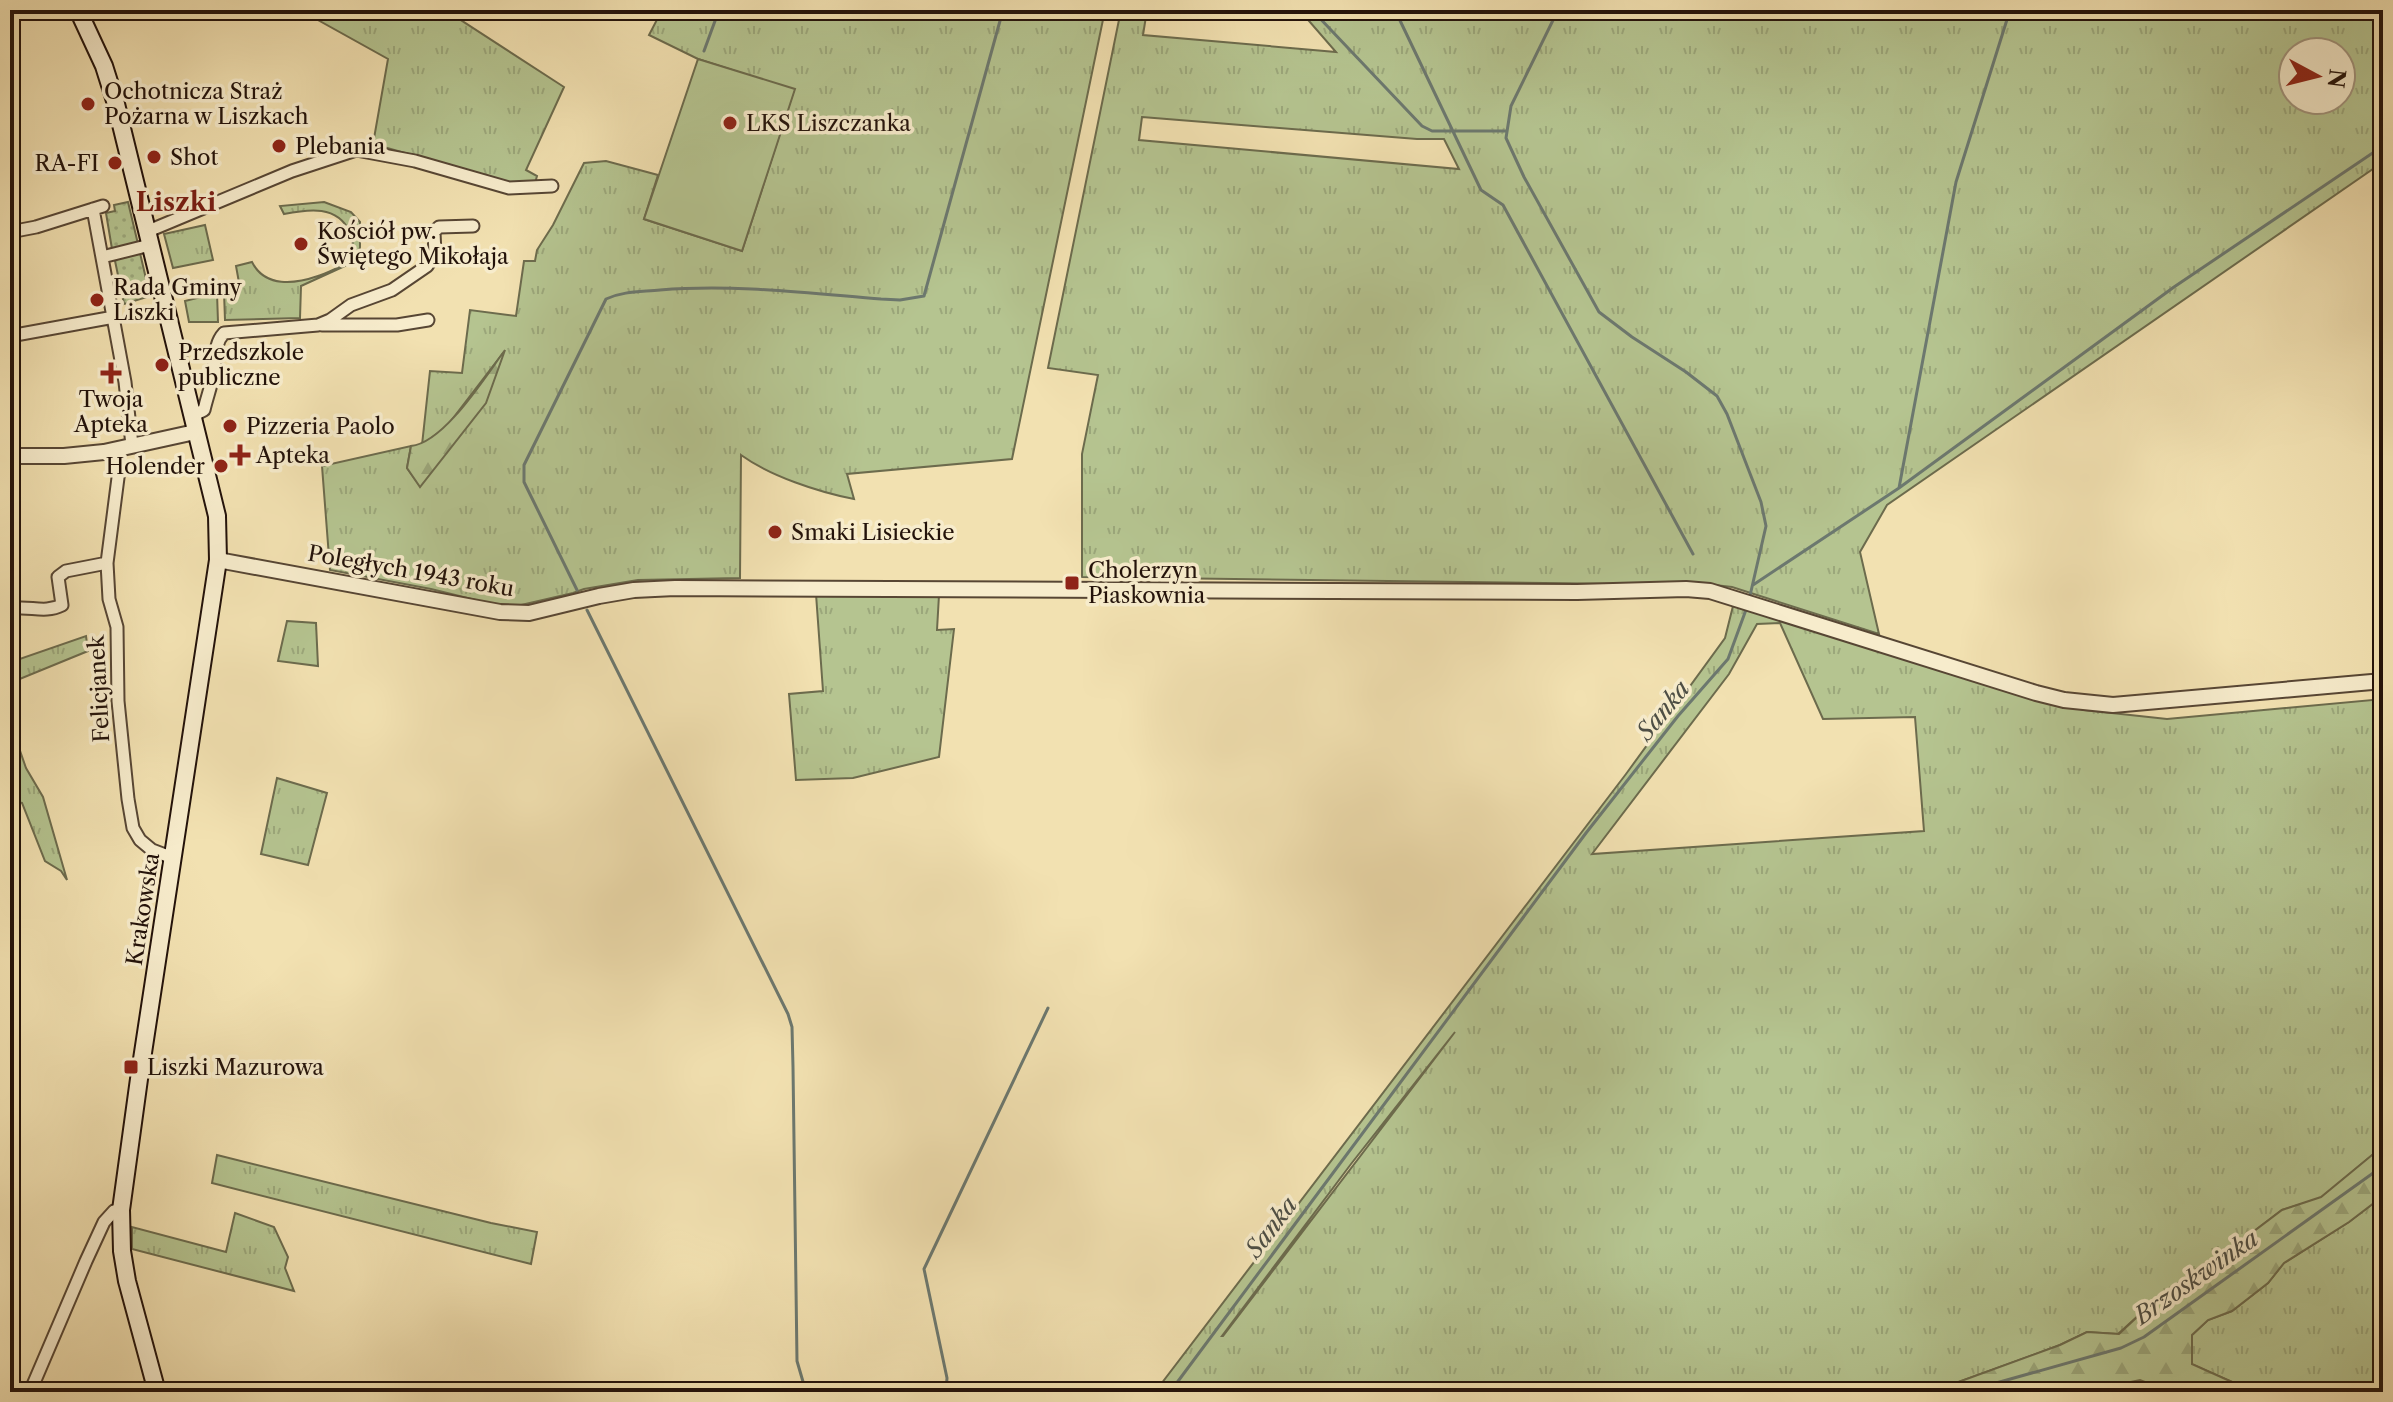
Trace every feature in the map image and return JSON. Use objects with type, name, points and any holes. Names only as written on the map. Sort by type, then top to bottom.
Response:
[{"type":"main road","name":"Krakowska","points":[[78,10],[111,84],[217,516],[218,560],[121,1210],[122,1251],[127,1281],[157,1392]]},
{"type":"street","points":[[102,257],[148,239],[292,171],[356,150],[415,161],[509,188],[552,186]]},
{"type":"street","points":[[10,232],[98,208],[102,257],[125,382],[132,445]]},
{"type":"street","points":[[318,325],[351,305],[392,290],[427,266],[435,254],[434,232],[439,227],[473,226]]},
{"type":"street","points":[[10,336],[114,317]]},
{"type":"street","points":[[10,456],[64,456],[116,449],[194,424],[204,410],[216,350],[224,333],[318,325],[397,325],[428,320]]},
{"type":"street","name":"Felicjanek","points":[[116,449],[119,470],[107,563],[109,599],[117,627],[118,701],[133,828],[140,840],[152,850],[173,858]]},
{"type":"street","name":"Poległych 1943 roku","points":[[218,560],[500,612],[529,613],[634,590],[1577,592],[1686,589],[1710,591],[2036,693],[2076,701],[2113,705],[2383,681]]},
{"type":"street","points":[[10,609],[20,607],[44,611],[62,605],[58,577],[66,571],[107,563]]},
{"type":"street","points":[[30,1392],[104,1222],[114,1211],[121,1210]]},
{"type":"green space","points":[[300,10],[439,10],[459,19],[564,87],[526,170],[537,176],[535,183],[512,183],[373,144],[388,59]]},
{"type":"green space","points":[[662,10],[1105,10],[1012,459],[847,474],[854,499],[795,482],[741,455],[740,578],[638,580],[584,589],[508,608],[431,589],[330,570],[322,466],[411,446],[407,468],[420,486],[503,353],[447,426],[422,445],[430,371],[462,373],[470,310],[516,316],[524,261],[535,261],[537,250],[584,163],[606,161],[658,175],[644,219],[742,251],[794,90],[698,59],[649,35]]},
{"type":"green space","points":[[1121,10],[1147,10],[1143,35],[1336,52],[1303,14],[1249,10],[2383,10],[2383,162],[1887,505],[1860,552],[1879,634],[1732,587],[1688,582],[1625,584],[1082,577],[1082,454],[1098,375],[1048,368]],"holes":[[[1142,117],[1444,139],[1459,169],[1139,140]]]},
{"type":"green space","name":"LKS Liszczanka","points":[[698,59],[795,89],[742,251],[644,219]]},
{"type":"green space","points":[[128,202],[138,244],[112,249],[106,213],[115,211],[114,205]]},
{"type":"green space","points":[[324,202],[351,212],[360,222],[358,260],[301,286],[300,318],[225,320],[224,292],[240,288],[236,266],[252,262],[265,276],[290,282],[327,273],[347,260],[352,250],[352,237],[338,217],[312,210],[284,214],[280,206]]},
{"type":"green space","points":[[205,225],[213,260],[173,268],[164,234]]},
{"type":"green space","points":[[140,253],[150,296],[124,304],[114,256]]},
{"type":"green space","points":[[217,293],[218,322],[189,322],[185,301]]},
{"type":"green space","points":[[505,350],[486,403],[420,487],[407,468],[411,446],[437,434],[450,421]]},
{"type":"green space","points":[[816,594],[939,595],[937,630],[954,629],[939,757],[853,778],[796,780],[789,694],[823,691]]},
{"type":"green space","points":[[1734,602],[2030,696],[2084,710],[2167,719],[2383,699],[2383,1146],[2321,1198],[2282,1210],[2198,1268],[2118,1334],[2087,1332],[2060,1345],[1931,1392],[1155,1392],[1626,774],[1725,638]],"holes":[[[1780,623],[1823,719],[1915,717],[1924,831],[1592,854],[1729,674],[1757,624]],[[1455,1032],[1223,1336],[1222,1336],[1351,1164]]]},
{"type":"green space","points":[[287,621],[316,623],[318,666],[278,661]]},
{"type":"green space","points":[[10,630],[17,660],[86,636],[88,651],[10,683]]},
{"type":"green space","points":[[10,722],[26,768],[43,797],[67,880],[61,871],[45,861],[22,803],[10,801]]},
{"type":"green space","points":[[277,778],[327,793],[308,865],[261,854]]},
{"type":"green space","points":[[2383,1146],[2383,1196],[2349,1222],[2284,1263],[2268,1283],[2232,1311],[2208,1320],[2192,1335],[2192,1364],[2232,1382],[2275,1392],[2171,1392],[2140,1380],[2083,1392],[1931,1392],[2060,1345],[2087,1332],[2119,1334],[2151,1304],[2198,1268],[2282,1210],[2321,1197]]},
{"type":"green space","points":[[217,1155],[537,1232],[531,1264],[212,1183]]},
{"type":"green space","points":[[2383,1196],[2383,1392],[2275,1392],[2232,1382],[2191,1364],[2192,1335],[2208,1320],[2232,1311],[2268,1283],[2284,1263],[2349,1222]]},
{"type":"green space","points":[[235,1213],[274,1227],[288,1257],[285,1268],[294,1291],[132,1249],[132,1227],[226,1252]]},
{"type":"waterway","points":[[704,51],[719,10]]},
{"type":"waterway","points":[[577,590],[524,482],[524,465],[606,299],[632,292],[688,288],[770,290],[900,300],[924,296],[1003,10]]},
{"type":"waterway","points":[[1312,10],[1422,126],[1432,131],[1507,131]]},
{"type":"waterway","points":[[1395,10],[1481,190],[1503,205],[1693,554]]},
{"type":"waterway","name":"Sanka","points":[[1558,10],[1511,106],[1506,138],[1524,177],[1599,312],[1717,396],[1727,414],[1761,502],[1766,526],[1749,600]]},
{"type":"waterway","points":[[1899,488],[1956,182],[2010,10]]},
{"type":"waterway","points":[[1753,585],[1899,488],[2174,287],[2383,146]]},
{"type":"waterway","name":"Sanka","points":[[1170,1392],[1586,833],[1678,716],[1728,659],[1747,607]]},
{"type":"waterway","points":[[587,610],[792,1027],[797,1361],[806,1392]]},
{"type":"waterway","points":[[946,1392],[947,1378],[924,1269],[1048,1008]]},
{"type":"waterway","name":"Brzoskwinka","points":[[1964,1392],[2121,1348],[2144,1337],[2383,1166]]},
{"type":"place","name":"Ochotnicza Straż Pożarna w Liszkach","points":[[88,104]]},
{"type":"place","name":"LKS Liszczanka","points":[[730,123]]},
{"type":"place","name":"Plebania","points":[[279,146]]},
{"type":"place","name":"Shot","points":[[154,157]]},
{"type":"place","name":"RA-FI","points":[[115,163]]},
{"type":"place","name":"Kościół pw. Świętego Mikołaja","points":[[301,244]]},
{"type":"place","name":"Rada Gminy Liszki","points":[[97,300]]},
{"type":"place","name":"Przedszkole publiczne","points":[[162,365]]},
{"type":"place","name":"Twoja Apteka","points":[[111,373]]},
{"type":"place","name":"Pizzeria Paolo","points":[[230,426]]},
{"type":"place","name":"Apteka","points":[[240,455]]},
{"type":"place","name":"Holender","points":[[221,466]]},
{"type":"place","name":"Smaki Lisieckie","points":[[775,532]]},
{"type":"place","name":"Cholerzyn Piaskownia","points":[[1072,583]]},
{"type":"place","name":"Liszki Mazurowa","points":[[131,1067]]},
{"type":"district","name":"Liszki","points":[[176,202]]}]
